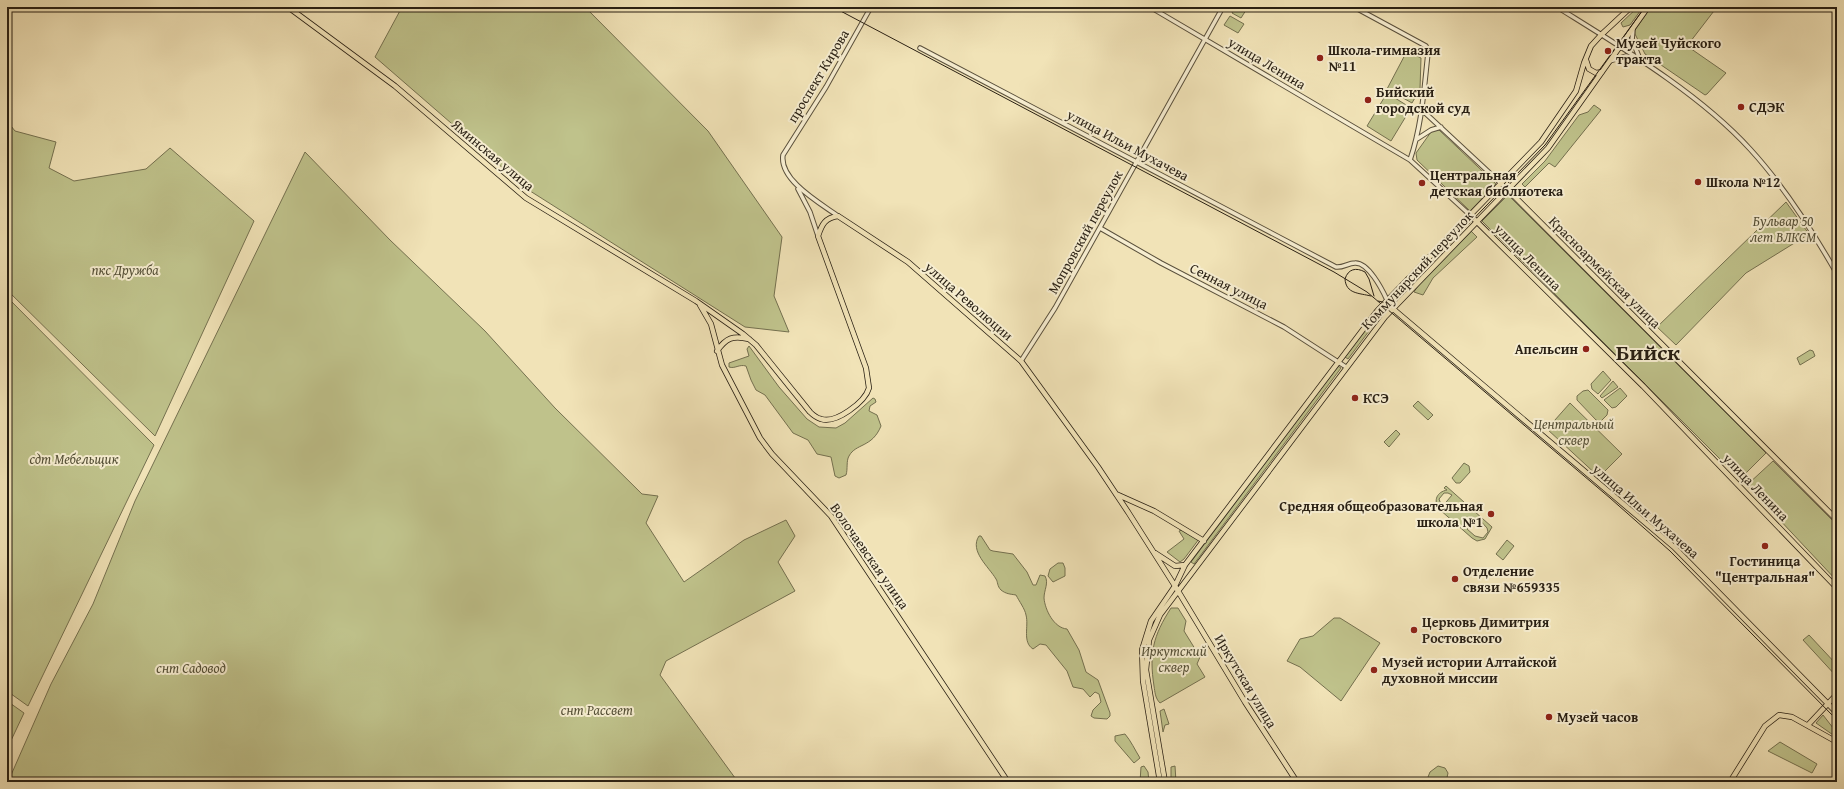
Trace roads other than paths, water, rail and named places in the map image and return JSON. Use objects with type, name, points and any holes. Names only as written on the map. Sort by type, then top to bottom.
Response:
[{"type":"main road","name":"Яминская улица","points":[[288,7],[395,86],[526,198],[696,301],[749,339],[767,358],[810,412],[819,419],[830,420],[842,416],[862,400],[868,392],[869,382],[866,368],[818,236]]},
{"type":"main road","name":"Коммунарский переулок","points":[[1160,782],[1141,660],[1144,639],[1151,621],[1175,586],[1185,565],[1387,300],[1502,184],[1541,142],[1573,98],[1579,85],[1586,58],[1591,46],[1631,7]]},
{"type":"main road","name":"Коммунарский переулок","points":[[1165,782],[1148,686],[1146,661],[1152,630],[1160,615],[1392,308],[1548,148],[1648,7]]},
{"type":"main road","points":[[1586,58],[1589,69],[1596,73],[1602,72]]},
{"type":"main road","name":"Красноармейская улица","points":[[1508,190],[1837,520]]},
{"type":"main road","name":"улица Ленина","points":[[1470,215],[1643,386],[1837,588]]},
{"type":"main road","points":[[818,236],[825,220],[838,216]]},
{"type":"main road","name":"улица Революции","points":[[838,216],[908,262],[1021,361],[1098,467],[1178,590]]},
{"type":"main road","name":"Волочаевская улица","points":[[696,301],[711,324],[717,351],[722,365],[744,411],[760,438],[772,454],[831,516],[1008,782]]},
{"type":"main road","name":"улица Ильи Мухачева","points":[[1392,308],[1674,547],[1837,713]]},
{"type":"main road","points":[[717,351],[722,343],[732,337],[749,339]]},
{"type":"main road","points":[[1116,494],[1154,511],[1204,541]]},
{"type":"main road","points":[[1153,551],[1175,566],[1185,565],[1185,572],[1188,573],[1192,571]]},
{"type":"main road","name":"Иркутская улица","points":[[1178,590],[1245,702],[1297,782]]},
{"type":"main road","points":[[1808,725],[1837,694]]},
{"type":"main road","points":[[1730,782],[1765,726],[1774,718],[1784,715],[1808,725],[1837,742]]},
{"type":"street","name":"проспект Кирова","points":[[783,155],[826,87],[871,7]]},
{"type":"street","name":"улица Ленина","points":[[1150,7],[1410,160],[1470,215]]},
{"type":"street","name":"Мопровский переулок","points":[[1021,361],[1055,308],[1223,7]]},
{"type":"street","points":[[1354,7],[1426,46],[1428,53],[1422,110],[1417,139],[1410,160]]},
{"type":"street","points":[[1557,7],[1640,60],[1702,105],[1750,149],[1816,237],[1837,274]]},
{"type":"street","points":[[1633,28],[1632,40],[1640,60]]},
{"type":"street","name":"улица Ильи Мухачева","points":[[920,48],[1338,268],[1356,263],[1362,264],[1371,273],[1387,300]]},
{"type":"street","points":[[1610,61],[1626,56],[1640,60]]},
{"type":"street","name":"Красноармейская улица","points":[[1422,110],[1508,190]]},
{"type":"street","points":[[1417,139],[1431,130],[1440,127]]},
{"type":"street","name":"улица Революции","points":[[783,155],[784,166],[798,188],[838,216]]},
{"type":"street","points":[[798,188],[810,212],[818,236]]},
{"type":"street","name":"Сенная улица","points":[[1100,228],[1161,263],[1284,327],[1339,361],[1346,367]]},
{"type":"tram line","points":[[833,7],[1334,272],[1367,292],[1610,498],[1670,551],[1837,720]]},
{"type":"tram line","points":[[1378,301],[1387,303],[1395,300],[1545,145],[1645,7]]},
{"type":"tram line","points":[[1371,296],[1354,292],[1348,288],[1345,279],[1350,271],[1356,269],[1365,272],[1369,279],[1374,296]]},
{"type":"place","name":"Музей Чуйского тракта","points":[[1608,51]]},
{"type":"place","name":"Школа-гимназия №11","points":[[1320,58]]},
{"type":"place","name":"Бийский городской суд","points":[[1368,100]]},
{"type":"place","name":"СДЭК","points":[[1741,107]]},
{"type":"place","name":"Школа №12","points":[[1698,182]]},
{"type":"place","name":"Центральная детская библиотека","points":[[1422,183]]},
{"type":"place","name":"Апельсин","points":[[1586,349]]},
{"type":"place","name":"КСЭ","points":[[1355,398]]},
{"type":"place","name":"Средняя общеобразовательная школа №1","points":[[1491,514]]},
{"type":"place","name":"Гостиница \"Центральная\"","points":[[1765,546]]},
{"type":"place","name":"Отделение связи №659335","points":[[1455,579]]},
{"type":"place","name":"Церковь Димитрия Ростовского","points":[[1414,630]]},
{"type":"place","name":"Музей истории Алтайской духовной миссии","points":[[1374,670]]},
{"type":"place","name":"Музей часов","points":[[1549,717]]},
{"type":"district","name":"Бийск","points":[[1648,352]]},
{"type":"park label","name":"Бульвар 50 лет ВЛКСМ","points":[[1783,230]]},
{"type":"park label","name":"пкс Дружба","points":[[125,270]]},
{"type":"park label","name":"Центральный сквер","points":[[1574,432]]},
{"type":"park label","name":"сдт Мебельщик","points":[[74,459]]},
{"type":"park label","name":"Иркутский сквер","points":[[1174,660]]},
{"type":"park label","name":"снт Садовод","points":[[191,668]]},
{"type":"park label","name":"снт Рассвет","points":[[597,710]]}]
